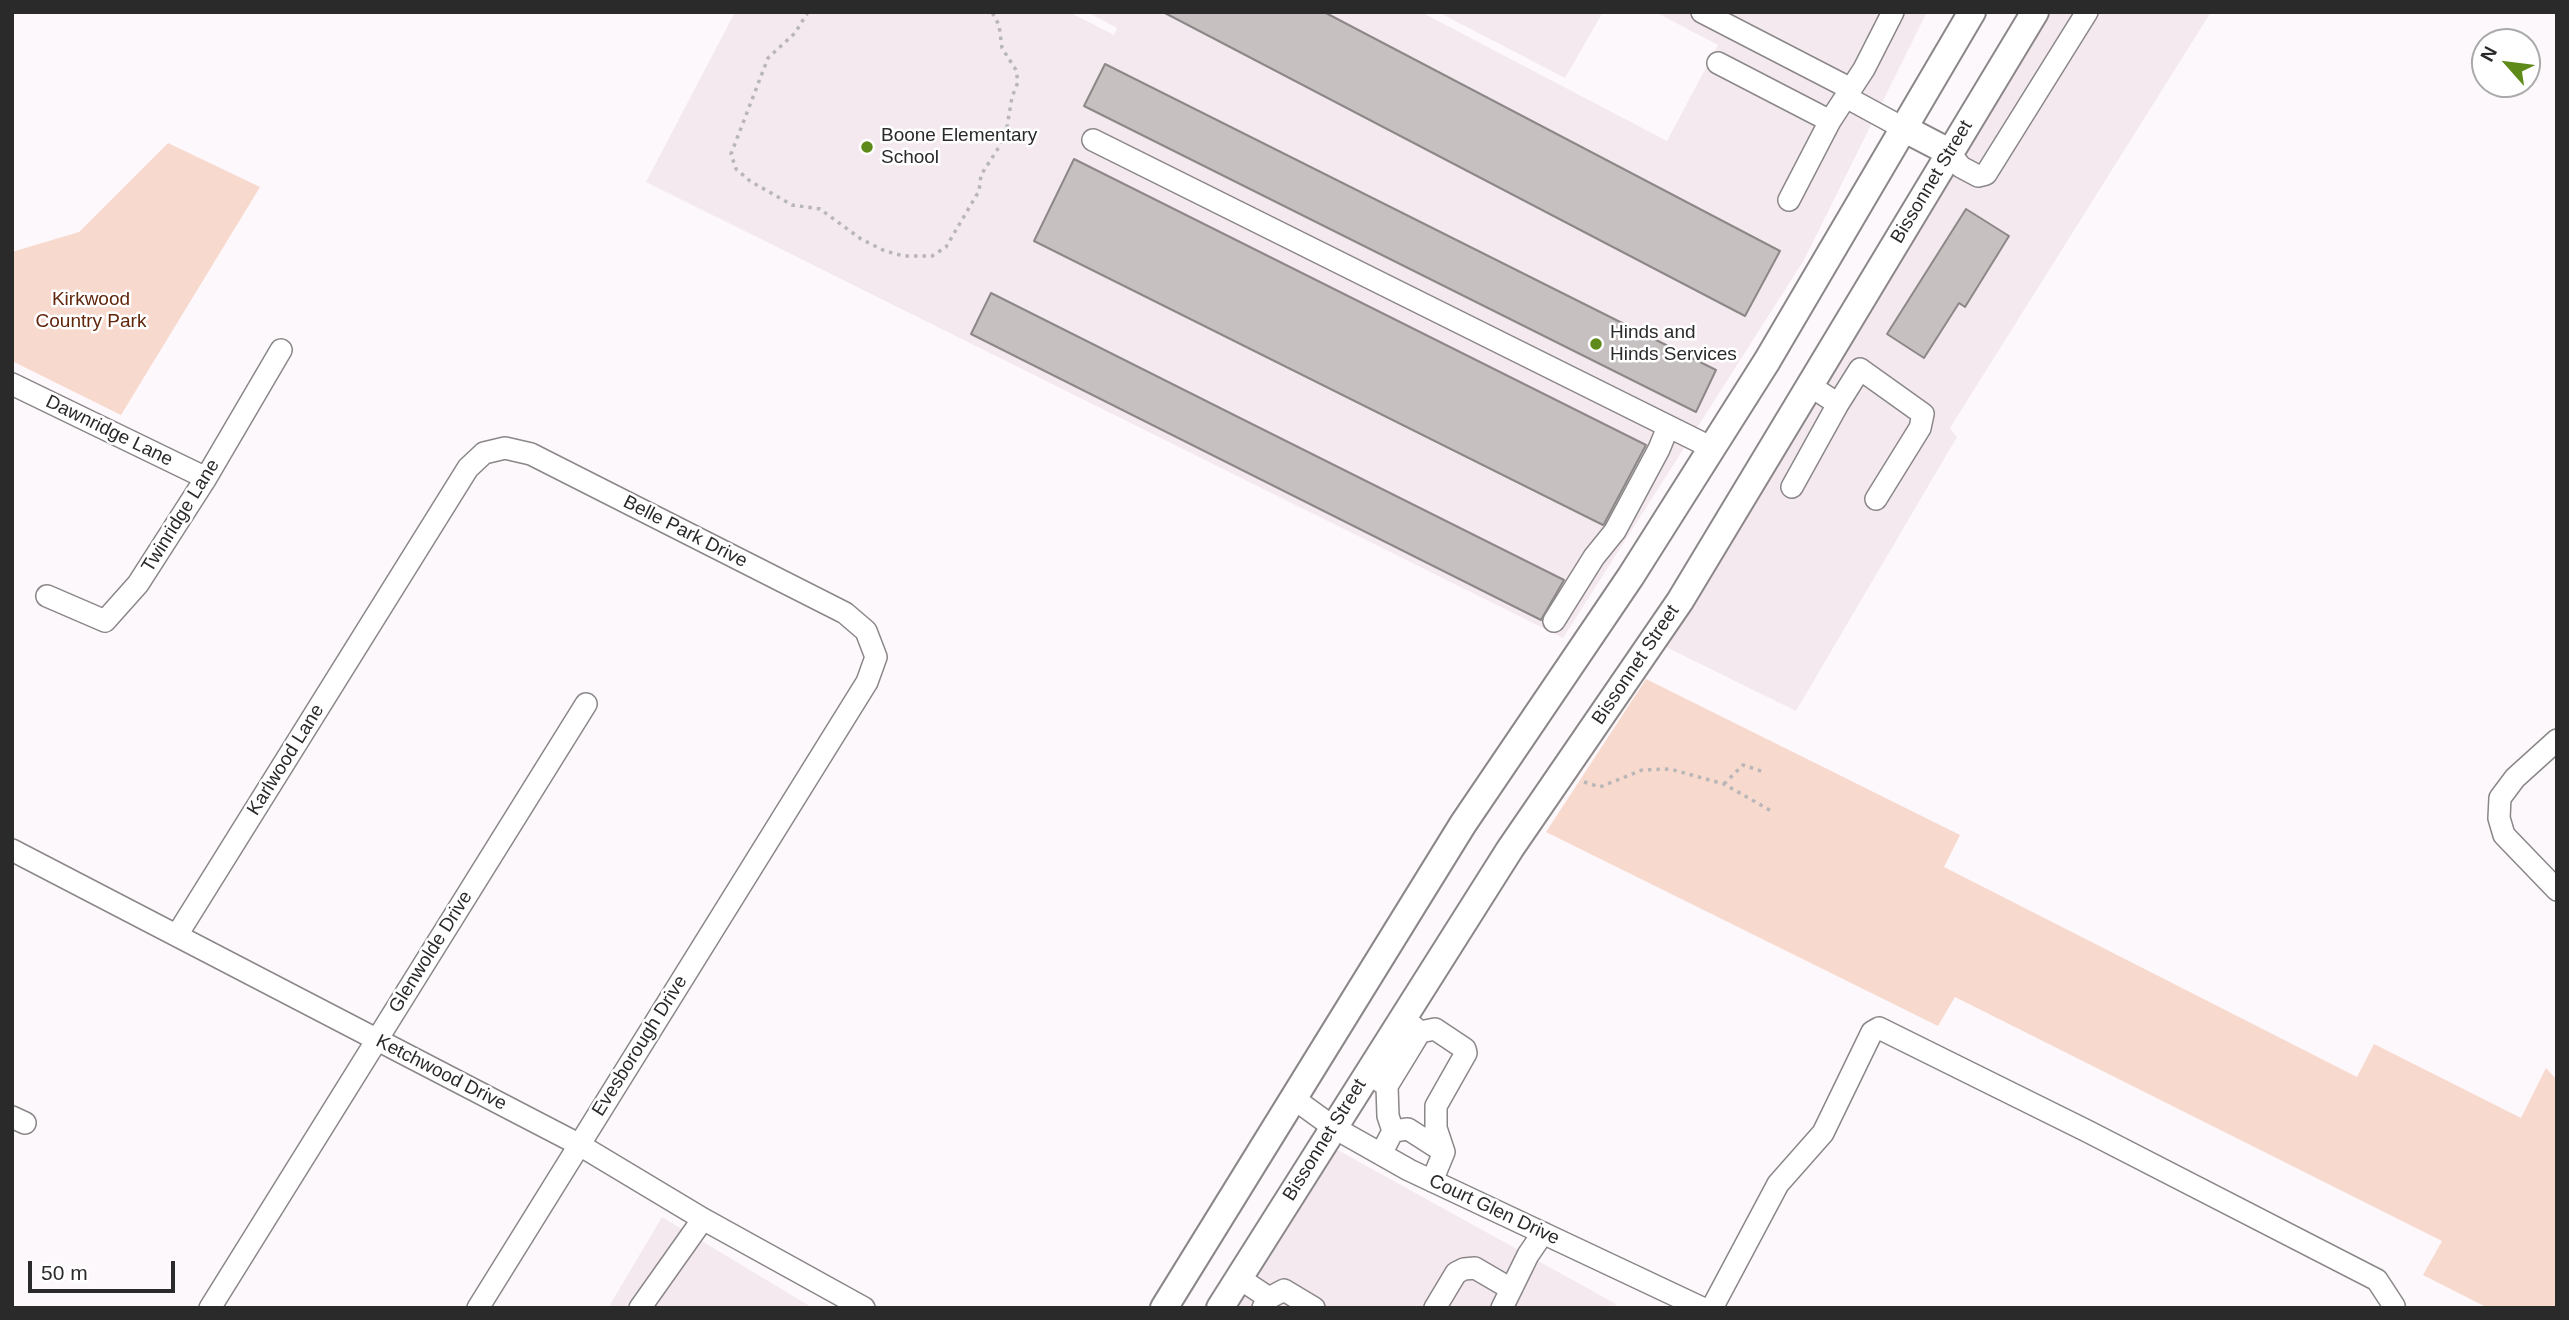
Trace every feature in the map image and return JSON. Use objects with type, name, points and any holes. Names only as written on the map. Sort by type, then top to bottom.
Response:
[{"type":"main road","points":[[1164,1308],[1463,824],[1631,576],[1767,361],[1972,12]]},
{"type":"main road","name":"Bissonnet Street","points":[[1220,1308],[1333,1127],[1377,1079],[1411,1025],[1510,849],[1680,601],[2035,12]]},
{"type":"main road","points":[[1903,128],[1949,152]]},
{"type":"street","points":[[1702,12],[1849,93],[1903,128]]},
{"type":"street","points":[[1788,200],[1830,121],[1864,69],[1893,12]]},
{"type":"street","points":[[1949,152],[1961,167],[1978,176],[1986,174],[2087,12]]},
{"type":"street","points":[[1718,63],[1830,121]]},
{"type":"street","points":[[1093,140],[1712,448]]},
{"type":"street","name":"Twinridge Lane","points":[[47,596],[105,621],[138,584],[206,478],[281,349]]},
{"type":"street","points":[[1792,487],[1860,369],[1923,414],[1920,428],[1876,499]]},
{"type":"street","name":"Dawnridge Lane","points":[[12,384],[206,478]]},
{"type":"street","points":[[1809,385],[1838,404]]},
{"type":"street","points":[[1554,621],[1594,557],[1615,531],[1659,449],[1668,426]]},
{"type":"street","name":"Belle Park Drive","points":[[395,585],[468,468],[484,453],[505,448],[531,454],[845,613],[866,631],[876,657],[867,682],[803,785]]},
{"type":"street","name":"Karlwood Lane","points":[[177,935],[395,585]]},
{"type":"street","name":"Glenwolde Drive","points":[[210,1308],[586,704]]},
{"type":"street","points":[[2556,741],[2515,778],[2500,799],[2499,818],[2504,835],[2557,890]]},
{"type":"street","name":"Evesborough Drive","points":[[478,1308],[803,785]]},
{"type":"street","name":"Ketchwood Drive","points":[[12,850],[579,1144],[703,1219],[864,1308]]},
{"type":"street","points":[[1411,1025],[1435,1029],[1465,1049],[1466,1053],[1436,1106],[1436,1128],[1444,1152],[1432,1181]]},
{"type":"street","points":[[1712,1308],[1778,1184],[1824,1133],[1872,1032],[1879,1028],[2377,1280],[2393,1308]]},
{"type":"street","points":[[1377,1079],[1393,1131],[1381,1154]]},
{"type":"street","name":"Court Glen Drive","points":[[1293,1098],[1333,1127],[1432,1181],[1702,1308]]},
{"type":"street","points":[[1393,1131],[1408,1129],[1444,1152]]},
{"type":"street","points":[[640,1308],[703,1219]]},
{"type":"street","points":[[1435,1308],[1456,1273],[1464,1269],[1475,1268],[1507,1298],[1542,1233]]},
{"type":"street","points":[[1239,1278],[1266,1303],[1284,1290],[1314,1308]]},
{"type":"path","points":[[808,12],[795,33],[768,58],[731,155],[736,169],[750,181],[792,205],[820,209],[861,239],[885,251],[904,256],[932,256],[946,247],[979,191],[981,175],[999,147],[1007,127],[1012,97],[1018,82],[1016,70],[1002,48],[999,25],[992,12]]},
{"type":"path","points":[[1724,784],[1743,765],[1764,772]]},
{"type":"path","points":[[1564,771],[1580,781],[1600,787],[1642,770],[1670,769],[1724,784],[1773,812]]},
{"type":"shaded area","points":[[735,12],[1069,12],[1114,35],[1117,28],[1087,12],[1421,12],[1667,141],[1718,45],[1655,12],[1927,12],[1804,260],[1563,638],[646,182]]},
{"type":"shaded area","points":[[1438,12],[1603,12],[1565,78]]},
{"type":"shaded area","points":[[2051,12],[2211,12],[1950,428],[1957,437],[1796,711],[1664,646]]},
{"type":"shaded area","points":[[1336,1149],[1616,1304],[1614,1308],[1237,1308]]},
{"type":"shaded area","points":[[662,1217],[813,1308],[608,1308]]},
{"type":"green space","name":"Kirkwood Country Park","points":[[168,143],[260,187],[121,415],[12,361],[12,252],[79,232]]},
{"type":"green space","points":[[1646,679],[1960,835],[1944,867],[2357,1077],[2374,1044],[2521,1118],[2546,1068],[2557,1080],[2557,1308],[2488,1308],[2423,1275],[2442,1241],[1955,997],[1938,1026],[1546,832]]},
{"type":"building","points":[[1163,12],[1324,12],[1780,251],[1745,316]]},
{"type":"building","points":[[1105,64],[1716,370],[1696,412],[1084,106]]},
{"type":"building","points":[[1074,159],[1646,445],[1604,524],[1034,241]]},
{"type":"building","points":[[1966,209],[2009,236],[1965,307],[1959,303],[1924,358],[1887,334]]},
{"type":"building","points":[[991,293],[1564,580],[1541,620],[971,334]]},
{"type":"place","name":"Boone Elementary School","points":[[867,147]]},
{"type":"place","name":"Hinds and Hinds Services","points":[[1596,344]]}]
